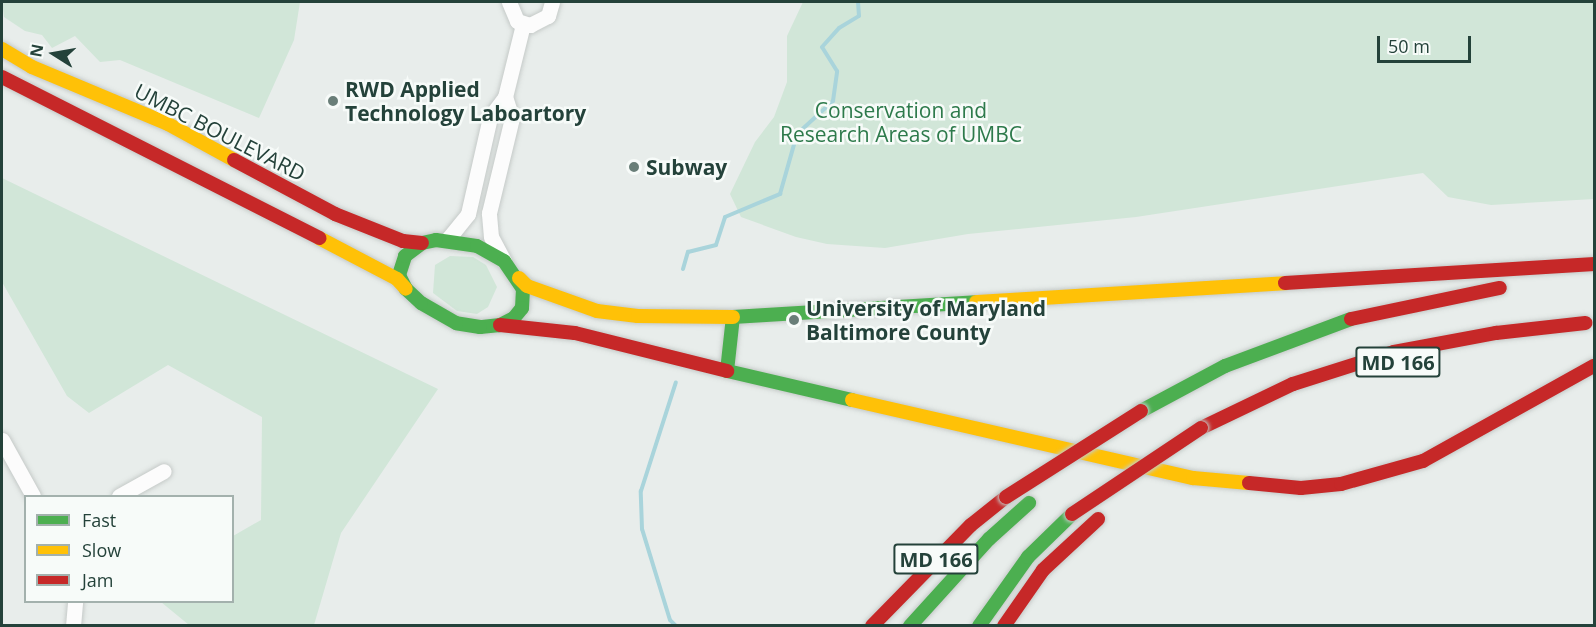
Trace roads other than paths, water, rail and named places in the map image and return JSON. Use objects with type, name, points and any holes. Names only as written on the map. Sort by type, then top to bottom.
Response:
[{"type":"main road","name":"UMBC BOULEVARD","points":[[2,49],[32,67],[168,124],[335,214],[403,241],[422,243]]},
{"type":"main road","points":[[2,77],[364,261],[397,279],[429,309],[456,323],[480,327],[500,325],[575,333],[727,371],[1193,478],[1300,488],[1341,484],[1423,461],[1594,366]]},
{"type":"main road","points":[[406,289],[400,266],[405,256],[422,243],[447,240],[477,246],[504,261],[527,286],[597,311],[638,316],[733,317],[1594,264]]},
{"type":"main road","name":"MD 166","points":[[872,626],[962,533],[1028,497],[1073,451],[1141,411],[1226,366],[1326,326],[1431,300],[1594,274]]},
{"type":"main road","points":[[500,325],[514,318],[522,308],[519,278]]},
{"type":"main road","points":[[727,371],[733,317]]},
{"type":"main road","points":[[980,626],[1028,557],[1072,514],[1201,428],[1293,384],[1394,352],[1496,333],[1590,322]]},
{"type":"main road","name":"MD 166","points":[[1004,626],[1043,570],[1107,512],[1173,462],[1221,433],[1298,395],[1376,368],[1446,350],[1590,322]]},
{"type":"main road","points":[[897,626],[972,541],[1141,411]]},
{"type":"main road","points":[[910,626],[1028,497]]},
{"type":"street","points":[[509,2],[512,15],[523,24],[544,21],[552,2]]},
{"type":"street","points":[[447,240],[468,214],[490,117],[504,98],[523,24]]},
{"type":"street","points":[[504,98],[512,118],[489,213],[491,237],[504,261]]},
{"type":"street","points":[[2,440],[32,495]]},
{"type":"street","points":[[121,495],[164,471]]},
{"type":"street","points":[[73,626],[75,603]]},
{"type":"waterway","points":[[683,269],[688,252],[716,245],[725,217],[780,194],[797,134],[833,101],[837,71],[822,47],[839,28],[859,16],[858,2]]},
{"type":"waterway","points":[[676,382],[641,491],[642,529],[670,620],[676,626]]},
{"type":"place","name":"RWD Applied Technology Laboartory","points":[[333,101]]},
{"type":"place","name":"Subway","points":[[634,167]]},
{"type":"place","name":"University of Maryland Baltimore County","points":[[794,320]]},
{"type":"park label","name":"Conservation and Research Areas of UMBC","points":[[901,122]]}]
